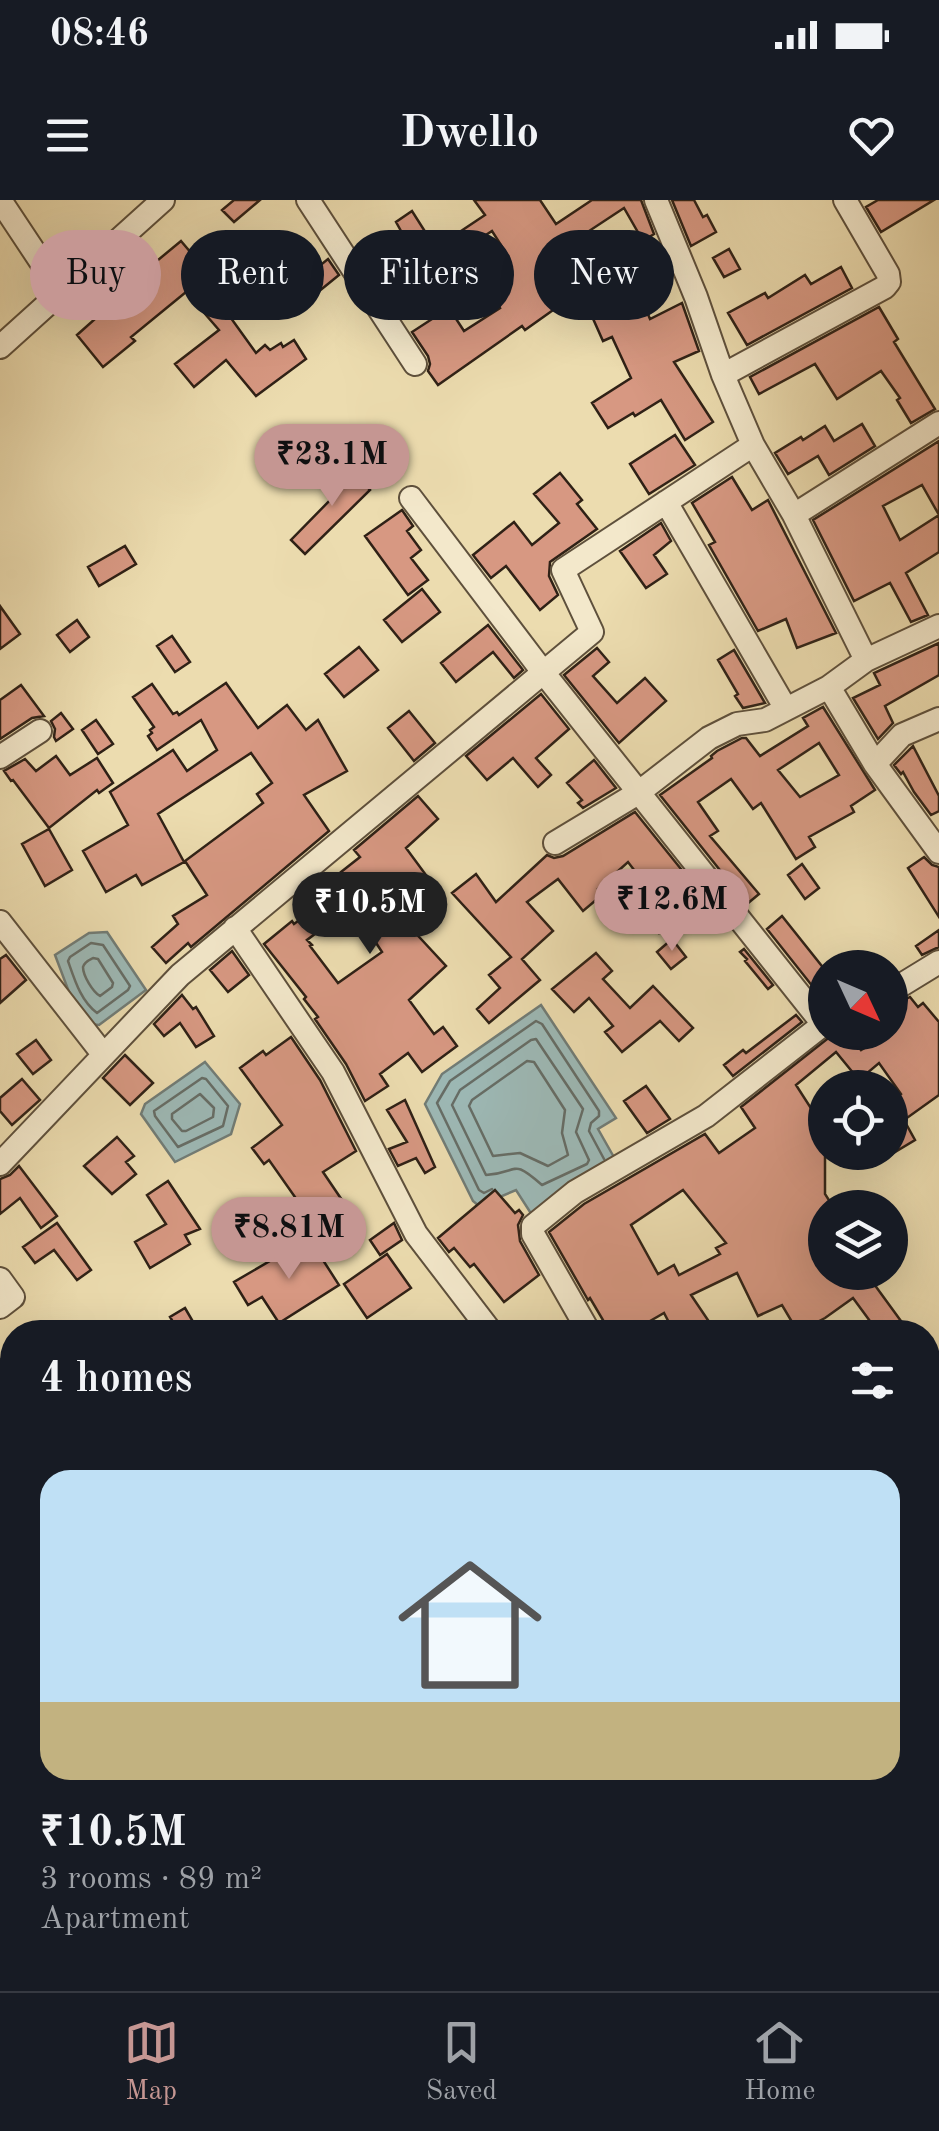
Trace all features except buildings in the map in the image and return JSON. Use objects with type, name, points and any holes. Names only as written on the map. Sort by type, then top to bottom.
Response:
[{"type":"street","points":[[0,200],[30,245]]},
{"type":"street","points":[[129,230],[162,200]]},
{"type":"street","points":[[308,200],[416,364]]},
{"type":"street","points":[[656,200],[752,445],[794,516],[866,660]]},
{"type":"street","points":[[723,375],[890,282],[845,200]]},
{"type":"street","points":[[0,348],[30,320]]},
{"type":"street","points":[[794,516],[939,424]]},
{"type":"street","points":[[0,1164],[180,974],[592,632],[563,570],[752,445]]},
{"type":"street","points":[[411,498],[543,672],[808,1004]]},
{"type":"street","points":[[666,502],[786,708]]},
{"type":"street","points":[[555,842],[638,793],[709,738],[736,724],[765,720],[829,687],[866,660],[939,626]]},
{"type":"street","points":[[829,687],[875,764],[939,852]]},
{"type":"street","points":[[875,764],[902,736],[939,720]]},
{"type":"street","points":[[0,757],[40,731]]},
{"type":"street","points":[[0,922],[103,1054]]},
{"type":"street","points":[[234,928],[333,1072],[416,1234],[482,1320]]},
{"type":"street","points":[[908,981],[939,962]]},
{"type":"street","points":[[581,1320],[532,1234],[533,1226],[575,1192],[706,1116],[808,1036]]},
{"type":"street","points":[[0,1279],[14,1297],[0,1307]]},
{"type":"water","points":[[107,932],[146,990],[99,1025],[90,1024],[72,1000],[55,955],[89,933]]},
{"type":"water","points":[[541,1005],[616,1118],[598,1129],[615,1159],[532,1215],[516,1190],[479,1206],[425,1104],[442,1074]]},
{"type":"water","points":[[205,1062],[240,1104],[231,1134],[175,1162],[141,1114],[145,1104]]}]
